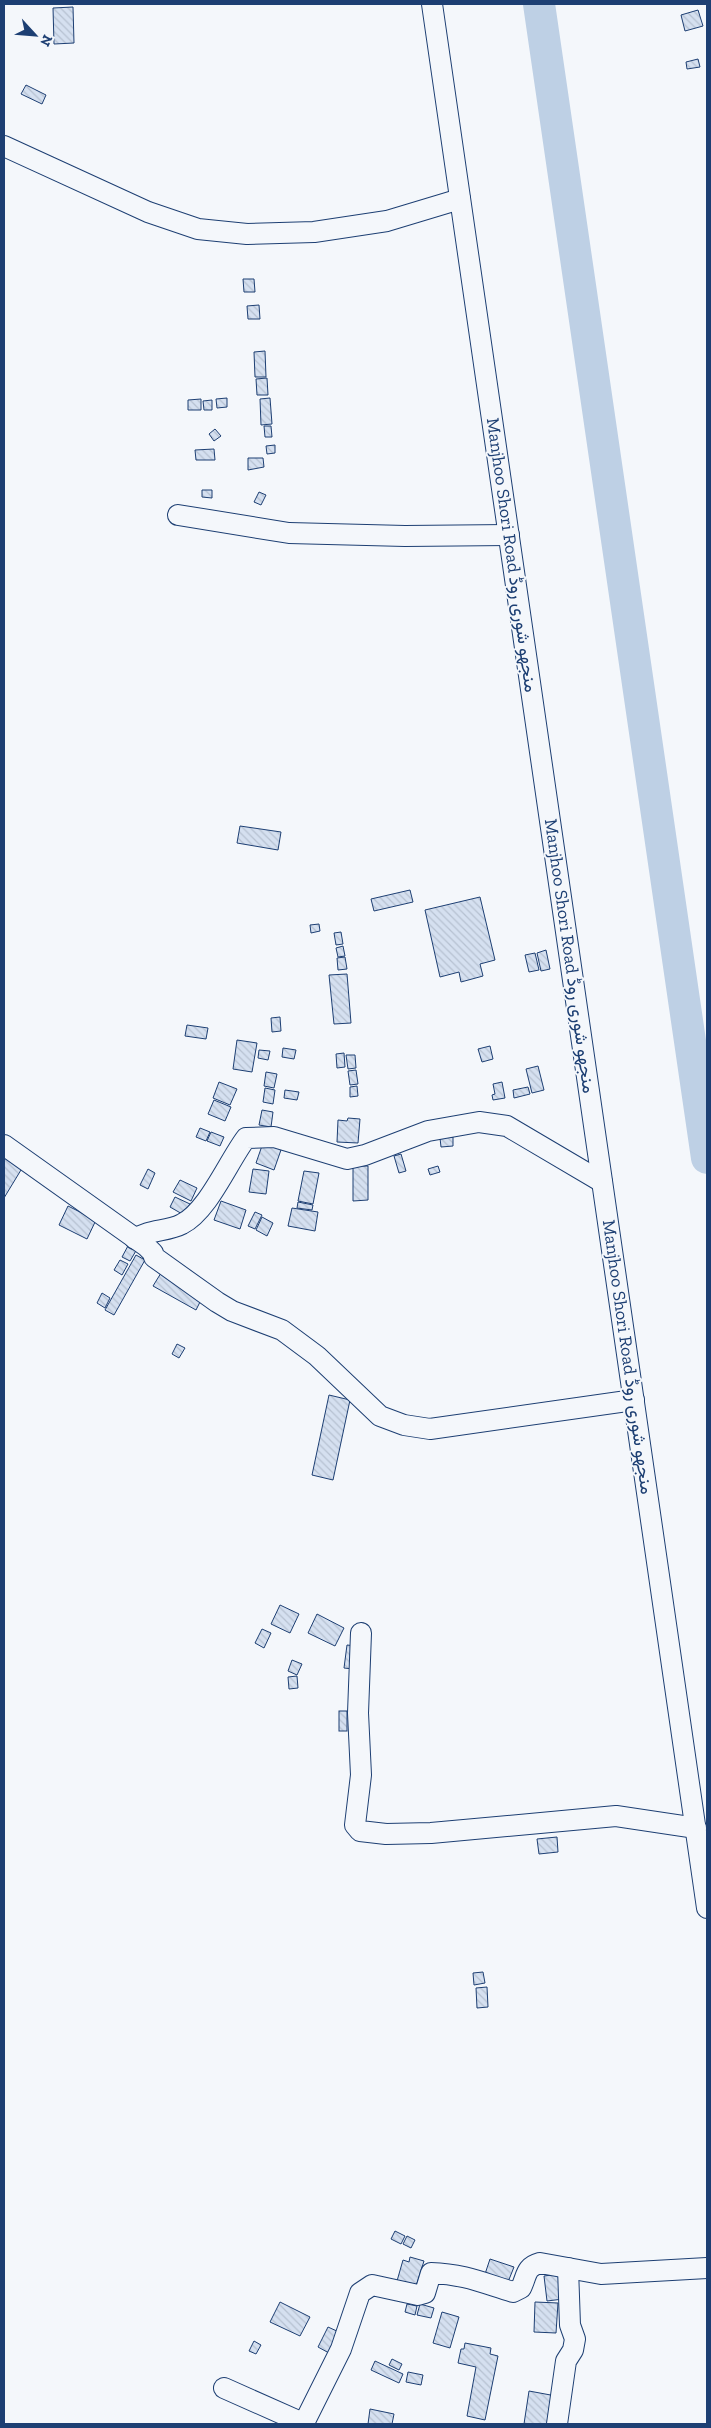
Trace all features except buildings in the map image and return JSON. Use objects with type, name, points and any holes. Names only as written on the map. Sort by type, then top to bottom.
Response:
[{"type":"street","name":"Manjhoo Shori Road منجھو شوری روڈ","points":[[432,4],[707,1908]]},
{"type":"street","points":[[4,146],[148,212],[198,229],[247,234],[314,232],[387,221],[460,199]]},
{"type":"street","points":[[178,515],[289,533],[405,536],[509,535]]},
{"type":"street","points":[[135,1239],[142,1234],[182,1224],[202,1209],[231,1159],[246,1138],[274,1137],[347,1160],[428,1131],[479,1122],[507,1126],[602,1182]]},
{"type":"street","points":[[4,1144],[146,1246],[153,1253],[154,1257],[170,1270],[217,1302],[232,1311],[282,1330],[317,1356],[380,1416],[404,1425],[430,1429],[634,1400]]},
{"type":"street","points":[[361,1633],[358,1713],[361,1775],[355,1826],[360,1831],[386,1834],[431,1834],[616,1816],[696,1828]]},
{"type":"street","points":[[224,2388],[305,2424],[341,2350],[360,2293],[372,2285],[418,2295],[425,2293],[431,2273],[472,2277],[513,2292],[521,2288],[526,2271],[540,2262],[601,2274],[707,2268]]},
{"type":"street","points":[[558,2424],[566,2361],[573,2350],[575,2339],[570,2325],[568,2268]]},
{"type":"waterway","points":[[539,4],[707,1158]]}]
